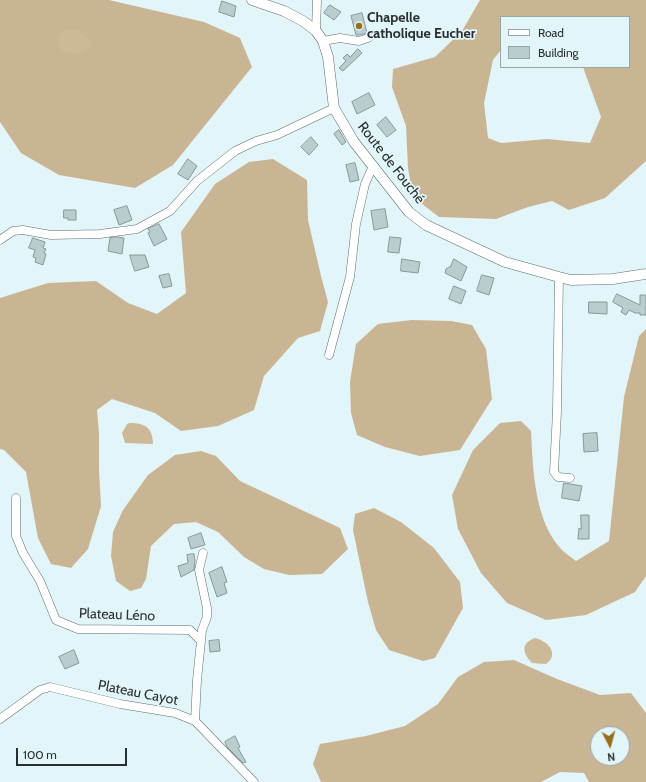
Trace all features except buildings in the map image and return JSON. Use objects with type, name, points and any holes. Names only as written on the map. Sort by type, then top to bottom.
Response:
[{"type":"main road","name":"Route de Fouché","points":[[252,0],[284,11],[303,21],[316,31],[323,41],[328,57],[334,108],[354,142],[409,212],[426,225],[505,262],[571,280],[613,279],[646,274]]},
{"type":"street","points":[[316,31],[317,0]]},
{"type":"street","points":[[323,41],[340,38],[359,41],[368,38]]},
{"type":"street","points":[[0,240],[13,231],[23,230],[51,235],[100,234],[137,229],[170,211],[197,181],[235,151],[256,141],[277,135],[334,108]]},
{"type":"street","points":[[329,355],[350,277],[356,224],[365,184],[373,166]]},
{"type":"street","points":[[559,277],[558,411],[554,472],[558,477],[570,478]]},
{"type":"street","name":"Plateau Léno","points":[[16,498],[16,536],[23,553],[40,582],[56,620],[78,629],[190,630],[201,641]]},
{"type":"street","points":[[195,720],[202,630],[207,617],[207,608],[199,570],[203,553]]},
{"type":"street","name":"Plateau Cayot","points":[[0,719],[40,690],[50,687],[120,704],[175,713],[195,720],[254,782]]},
{"type":"shaded area","points":[[0,0],[109,0],[204,22],[240,38],[252,67],[173,165],[135,188],[59,175],[21,153],[0,122]]},
{"type":"shaded area","points":[[480,0],[646,0],[646,161],[605,198],[569,210],[552,201],[528,207],[496,219],[439,217],[413,197],[408,168],[406,126],[392,87],[393,69],[435,57],[462,31]],"holes":[[[500,16],[630,16],[630,68],[583,68],[601,117],[590,143],[547,139],[501,143],[488,138],[484,103],[493,60],[500,51]]]},
{"type":"shaded area","points":[[77,29],[92,42],[88,48],[75,54],[62,50],[59,45],[59,39],[63,30]]},
{"type":"shaded area","points":[[273,159],[307,180],[308,220],[328,302],[320,331],[298,338],[264,376],[254,410],[218,426],[181,431],[155,413],[112,399],[97,410],[101,506],[88,549],[71,568],[51,564],[38,538],[26,472],[4,450],[0,449],[0,298],[48,283],[96,281],[128,303],[157,314],[186,293],[181,232],[215,184],[249,162]]},
{"type":"shaded area","points":[[412,320],[451,321],[472,325],[486,349],[492,399],[460,450],[420,456],[385,447],[357,435],[351,413],[350,382],[356,344],[378,324]]},
{"type":"shaded area","points":[[646,329],[646,576],[635,592],[586,615],[546,620],[507,603],[481,573],[458,529],[452,495],[473,450],[500,423],[521,421],[531,431],[534,477],[540,509],[553,538],[562,550],[576,561],[609,541],[624,397],[639,336]]},
{"type":"shaded area","points":[[127,424],[144,425],[150,430],[153,444],[125,443],[122,433]]},
{"type":"shaded area","points":[[201,451],[216,456],[240,481],[340,528],[348,549],[322,574],[289,575],[264,569],[244,557],[218,532],[196,522],[174,524],[151,546],[146,579],[141,588],[130,591],[116,581],[111,556],[113,532],[123,510],[148,475],[175,455]]},
{"type":"shaded area","points":[[374,508],[401,522],[434,548],[460,582],[463,608],[435,658],[423,661],[389,650],[376,630],[368,602],[353,530],[355,514]]},
{"type":"shaded area","points":[[535,638],[544,642],[551,648],[552,656],[546,664],[532,663],[525,652],[524,649],[527,643]]},
{"type":"shaded area","points":[[514,660],[557,679],[600,695],[631,693],[646,713],[646,782],[589,782],[584,773],[560,772],[541,782],[321,782],[313,764],[320,744],[366,736],[405,726],[438,704],[458,677],[484,662]]},
{"type":"place","name":"Chapelle catholique Eucher","points":[[359,26]]}]
